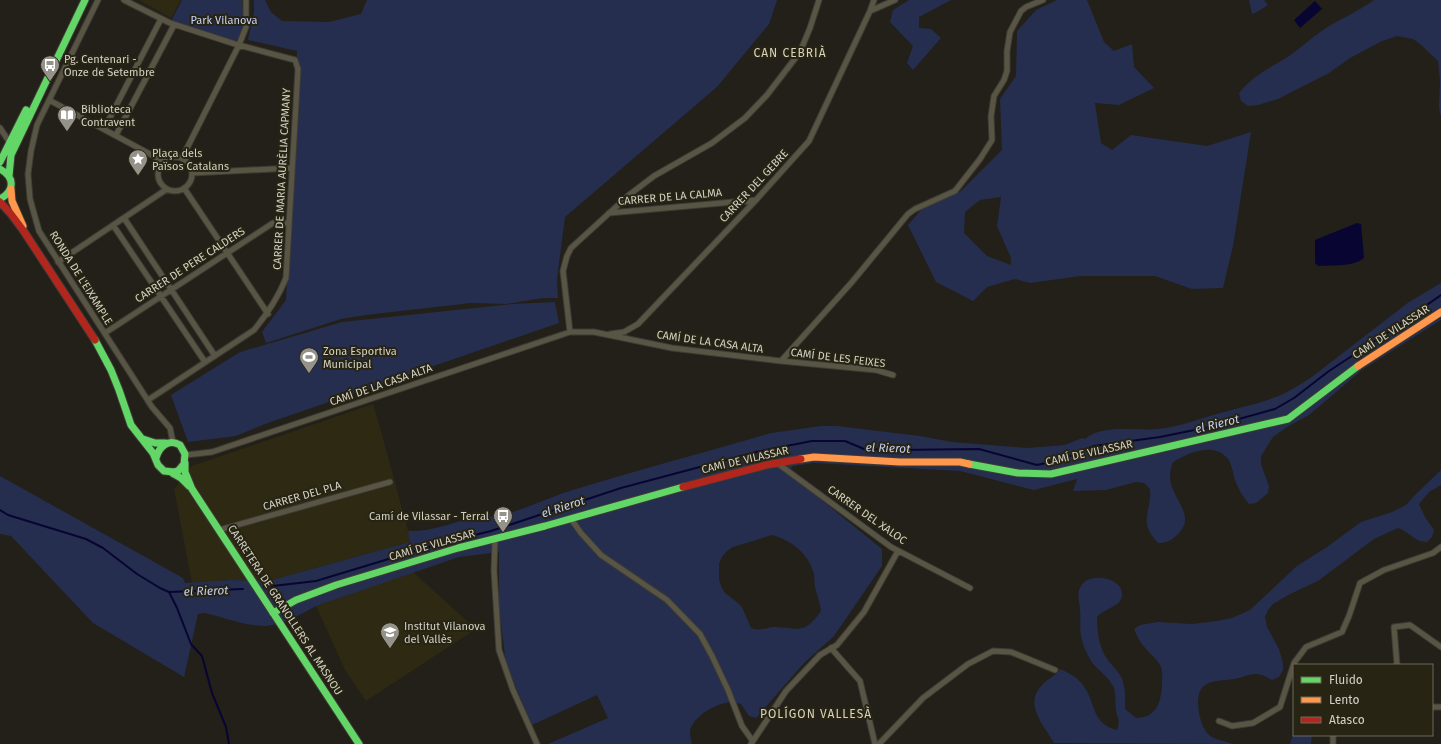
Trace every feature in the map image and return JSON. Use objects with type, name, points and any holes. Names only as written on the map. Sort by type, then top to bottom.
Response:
[{"type":"street","points":[[29,241],[12,201],[12,182],[9,167],[11,155],[85,0]]},
{"type":"street","name":"RONDA DE L'EIXAMPLE","points":[[98,0],[37,125],[30,151],[28,174],[30,199],[39,231],[148,400],[170,428],[173,442]]},
{"type":"street","points":[[124,0],[174,25],[239,45]]},
{"type":"street","points":[[182,158],[239,45],[246,28],[246,0]]},
{"type":"street","points":[[570,332],[563,271],[571,248],[628,195],[654,176],[712,143],[745,118],[767,95],[800,52],[819,0]]},
{"type":"street","name":"CARRER DEL GEBRE","points":[[608,335],[624,332],[638,324],[756,200],[809,141],[874,0]]},
{"type":"street","points":[[870,11],[895,0]]},
{"type":"street","points":[[781,361],[852,282],[908,214],[915,209],[955,191],[980,159],[992,140],[991,116],[994,96],[1004,80],[1007,71],[1006,51],[1010,32],[1021,11],[1026,7],[1043,0]]},
{"type":"street","points":[[104,129],[161,19]]},
{"type":"street","points":[[116,135],[174,25]]},
{"type":"street","points":[[0,162],[53,58],[70,29]]},
{"type":"street","name":"CARRER DE MARIA AURÈLIA CAPMANY","points":[[148,400],[254,330],[268,314],[286,278],[298,69],[295,60],[239,45]]},
{"type":"street","points":[[49,100],[163,160]]},
{"type":"street","points":[[0,128],[10,143]]},
{"type":"street","points":[[171,157],[182,158],[191,168],[192,174],[189,184],[176,191],[163,187],[158,178],[158,171],[163,160],[171,157]]},
{"type":"street","points":[[192,174],[292,168]]},
{"type":"street","points":[[0,169],[10,176]]},
{"type":"street","points":[[184,188],[268,314]]},
{"type":"street","points":[[0,199],[7,195],[11,189]]},
{"type":"street","points":[[58,262],[167,189]]},
{"type":"street","name":"CARRER DE LA CALMA","points":[[609,213],[756,200]]},
{"type":"street","points":[[0,202],[7,209],[29,241],[100,350],[115,379],[132,427],[156,458],[161,469],[165,472],[172,473],[180,469],[185,463],[186,455],[181,446],[173,442],[155,443],[143,440]]},
{"type":"street","points":[[124,218],[215,356]]},
{"type":"street","name":"CARRER DE PERE CALDERS","points":[[105,333],[273,223],[289,223]]},
{"type":"street","points":[[114,225],[205,362]]},
{"type":"street","name":"CAMÍ DE VILASSAR","points":[[273,613],[296,600],[336,585],[458,548],[777,463],[814,457],[900,462],[960,462],[1018,473],[1051,474],[1288,419],[1366,360],[1441,312]]},
{"type":"street","name":"CAMÍ DE LA CASA ALTA","points":[[186,455],[212,452],[570,332],[594,332],[672,348],[781,361]]},
{"type":"street","name":"CAMÍ DE LES FEIXES","points":[[781,361],[876,370],[893,375]]},
{"type":"street","points":[[156,458],[159,448],[165,443]]},
{"type":"street","name":"CARRETERA DE GRANOLLERS AL MASNOU","points":[[185,463],[185,472],[192,489],[359,744]]},
{"type":"street","name":"CARRER DEL XALOC","points":[[777,463],[891,547],[970,588]]},
{"type":"street","name":"CARRETERA DE GRANOLLERS AL MASNOU","points":[[172,473],[181,478],[192,489]]},
{"type":"street","name":"CARRER DEL PLA","points":[[219,530],[390,482]]},
{"type":"street","points":[[571,519],[601,555],[667,600],[700,634],[728,690],[742,726],[752,742],[786,691],[820,655],[836,645],[864,612],[898,551]]},
{"type":"street","points":[[495,539],[494,572],[499,650],[513,690],[537,744]]},
{"type":"street","points":[[1294,664],[1306,647],[1342,632],[1360,583],[1384,570],[1434,554],[1441,547]]},
{"type":"street","points":[[1397,664],[1394,627],[1410,626],[1441,647]]},
{"type":"street","points":[[831,648],[860,681],[875,744]]},
{"type":"street","points":[[878,744],[923,698],[968,664],[993,651],[1011,652],[1055,670]]},
{"type":"street","points":[[1219,721],[1232,726],[1253,723],[1280,707],[1293,666]]},
{"type":"shaded area","points":[[139,0],[181,0],[171,18]]},
{"type":"shaded area","points":[[1315,1],[1322,9],[1300,28],[1294,20]]},
{"type":"shaded area","points":[[1357,223],[1361,224],[1364,258],[1354,263],[1318,266],[1315,263],[1315,240]]},
{"type":"shaded area","points":[[373,404],[411,542],[268,581],[231,580],[192,583],[174,489],[192,466]]},
{"type":"shaded area","name":"Institut Vilanova del Vallès","points":[[413,572],[476,629],[366,701],[345,670],[316,606]]},
{"type":"green space","name":"Park Vilanova","points":[[182,0],[242,0],[244,25],[238,40],[230,43],[170,23]]},
{"type":"green space","points":[[254,0],[265,0],[271,12],[282,21],[329,22],[361,14],[367,0],[777,0],[769,24],[717,87],[565,217],[557,279],[558,298],[543,298],[506,304],[471,303],[366,315],[341,319],[266,343],[262,332],[286,300],[297,51],[248,40],[254,12]]},
{"type":"green space","points":[[909,0],[951,0],[919,17],[919,28],[931,29],[941,38],[913,70],[907,63],[913,46],[890,22],[893,10]]},
{"type":"green space","points":[[1057,0],[1087,0],[1104,42],[1114,51],[1132,44],[1134,67],[1154,88],[1119,105],[1095,103],[1101,143],[1112,150],[1131,135],[1207,146],[1251,132],[1233,246],[1223,288],[1192,289],[1155,276],[1081,276],[1030,283],[1015,279],[987,287],[973,301],[936,282],[908,225],[922,209],[961,191],[1002,150],[1000,99],[1016,76],[1017,31],[1036,10]],"holes":[[[1001,197],[997,226],[1011,258],[1011,265],[987,256],[964,233],[965,212],[980,200]]]},
{"type":"green space","points":[[1249,0],[1264,0],[1268,5],[1252,14]]},
{"type":"green space","points":[[1374,0],[1441,0],[1441,115],[1439,106],[1440,82],[1438,61],[1413,39],[1397,36],[1382,41],[1350,58],[1329,73],[1278,99],[1258,105],[1248,106],[1241,101],[1239,93],[1249,82],[1286,58],[1326,28]]},
{"type":"green space","points":[[1441,283],[1441,320],[1362,370],[1309,415],[1287,427],[1273,437],[1261,456],[1261,464],[1269,486],[1268,493],[1256,503],[1249,504],[1239,490],[1228,459],[1216,451],[1201,450],[1193,452],[1173,462],[1170,480],[1184,511],[1185,523],[1177,535],[1166,542],[1158,543],[1148,529],[1147,517],[1150,489],[1144,483],[1136,482],[1106,490],[1073,491],[1077,479],[1034,490],[960,471],[814,463],[793,466],[787,472],[882,549],[882,566],[834,636],[804,663],[756,718],[749,716],[741,704],[731,702],[719,705],[706,711],[695,721],[690,732],[692,744],[548,744],[608,718],[597,695],[532,725],[506,663],[499,607],[499,552],[459,557],[316,606],[292,619],[273,625],[252,625],[205,613],[198,614],[184,677],[93,623],[11,536],[0,534],[0,476],[183,578],[185,583],[231,580],[268,581],[410,542],[408,531],[429,529],[475,518],[506,514],[566,492],[771,433],[821,426],[837,426],[920,436],[952,442],[1027,448],[1065,445],[1082,438],[1085,439],[1092,434],[1101,431],[1120,429],[1158,429],[1181,425],[1259,403],[1298,386],[1409,302]],"holes":[[[772,535],[779,537],[797,548],[807,558],[814,573],[815,587],[821,611],[806,627],[796,629],[775,627],[761,629],[751,628],[742,607],[725,593],[721,586],[719,579],[719,564],[722,557],[733,547]]]},
{"type":"green space","name":"Zona Esportiva Municipal","points":[[555,302],[559,323],[265,424],[236,436],[188,442],[171,395],[240,352],[342,322],[512,304]]},
{"type":"green space","points":[[1441,470],[1441,485],[1429,492],[1419,504],[1425,517],[1434,530],[1432,537],[1427,542],[1415,539],[1398,528],[1374,539],[1318,581],[1290,594],[1273,604],[1268,610],[1265,617],[1267,627],[1279,649],[1283,663],[1283,670],[1279,677],[1272,680],[1261,675],[1253,674],[1234,679],[1211,682],[1204,686],[1199,696],[1198,710],[1205,730],[1213,738],[1233,744],[1054,743],[1040,721],[1035,706],[1035,698],[1044,683],[1060,669],[1073,676],[1083,685],[1098,718],[1103,723],[1117,730],[1119,721],[1116,710],[1114,688],[1108,679],[1090,660],[1081,636],[1078,595],[1081,586],[1086,581],[1092,578],[1107,579],[1119,586],[1122,592],[1119,602],[1097,617],[1098,633],[1104,654],[1122,679],[1125,690],[1125,709],[1136,718],[1143,717],[1153,712],[1159,703],[1162,672],[1158,662],[1141,643],[1134,629],[1140,625],[1158,622],[1192,624],[1217,621],[1232,618],[1250,610],[1297,566],[1327,547],[1361,522],[1392,512],[1406,505]]},
{"type":"green space","points":[[1293,734],[1293,736],[1312,736],[1311,744],[1290,744]]},
{"type":"waterway","name":"el Rierot","points":[[264,587],[316,581],[438,544],[491,531],[621,488],[756,452],[812,441],[845,441],[864,449],[979,449],[1037,465],[1060,460],[1094,446],[1160,437],[1214,426],[1275,409],[1294,398],[1329,371],[1441,295]]},
{"type":"waterway","points":[[0,510],[8,515],[86,539],[103,548],[137,574],[169,592],[191,644],[202,656],[212,693],[226,727],[229,744]]},
{"type":"waterway","name":"el Rierot","points":[[169,592],[243,589]]},
{"type":"traffic: fast","points":[[9,176],[11,155],[85,0]]},
{"type":"traffic: fast","points":[[0,162],[26,110]]},
{"type":"traffic: fast","points":[[0,169],[5,172],[11,180],[11,188],[5,196],[0,199]]},
{"type":"traffic: fast","points":[[95,340],[111,370],[131,425],[153,453],[158,465],[164,471],[178,471],[184,464],[185,454],[180,445],[176,443],[168,443],[159,450],[156,458]]},
{"type":"traffic: fast","points":[[969,464],[1018,473],[1051,474],[1288,419],[1358,366]]},
{"type":"traffic: fast","points":[[143,439],[155,443],[165,443]]},
{"type":"traffic: fast","points":[[185,463],[185,472],[192,489],[359,744]]},
{"type":"traffic: fast","points":[[172,473],[181,478],[189,486]]},
{"type":"traffic: fast","points":[[273,613],[296,600],[336,585],[458,548],[545,526],[683,487]]},
{"type":"traffic: slow","points":[[11,189],[12,201],[23,226]]},
{"type":"traffic: slow","points":[[1358,366],[1441,312]]},
{"type":"traffic: slow","points":[[801,459],[814,457],[900,462],[960,462],[969,464]]},
{"type":"traffic: jam","points":[[0,202],[23,230],[95,340]]},
{"type":"traffic: jam","points":[[683,487],[766,465],[801,459]]},
{"type":"place","name":"Pg. Centenari - Onze de Setembre","points":[[50,82]]},
{"type":"place","name":"Biblioteca Contravent","points":[[67,132]]},
{"type":"place","name":"Plaça dels Països Catalans","points":[[138,176]]},
{"type":"place","name":"Zona Esportiva Municipal","points":[[309,374]]},
{"type":"place","name":"Camí de Vilassar - Terral","points":[[503,533]]},
{"type":"place","name":"Institut Vilanova del Vallès","points":[[390,649]]},
{"type":"district","name":"CAN CEBRIÀ","points":[[790,53]]},
{"type":"district","name":"POLÍGON VALLESÀ","points":[[816,714]]}]
